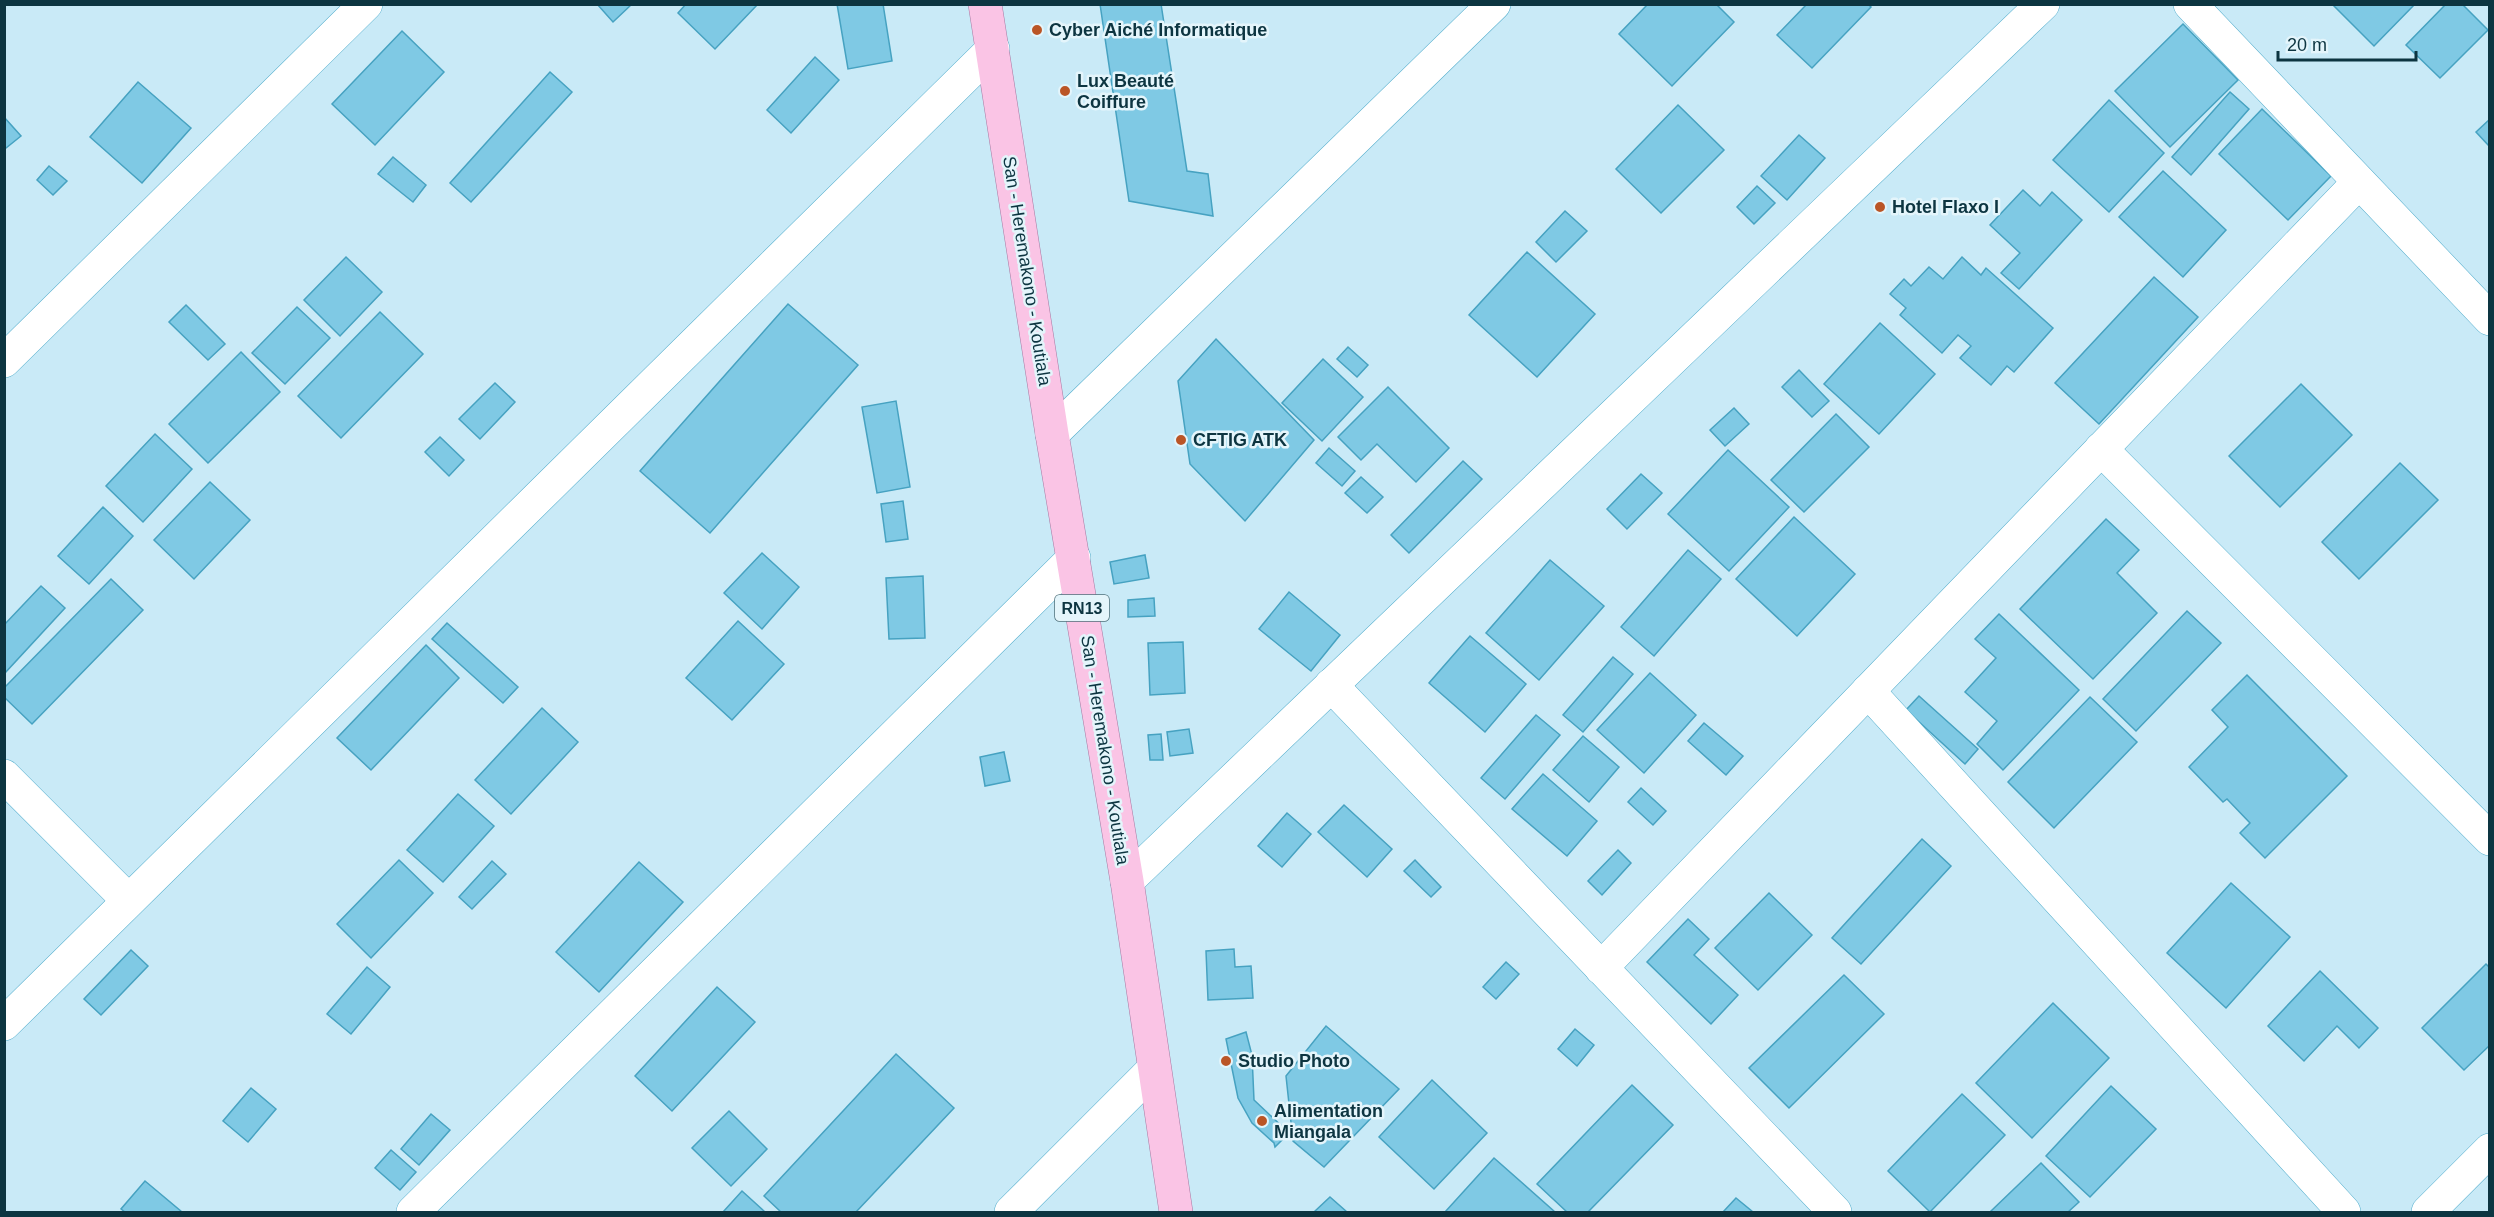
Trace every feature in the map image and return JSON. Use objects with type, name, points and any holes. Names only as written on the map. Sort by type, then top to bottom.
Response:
[{"type":"main road","name":"San - Heremakono - Koutiala","points":[[985,4],[1052,434],[1127,881],[1176,1212]]},
{"type":"street","points":[[4,361],[366,4]]},
{"type":"street","points":[[1052,434],[1494,4]]},
{"type":"street","points":[[1127,881],[2043,4]]},
{"type":"street","points":[[2190,4],[2490,319]]},
{"type":"street","points":[[4,1024],[993,49]]},
{"type":"street","points":[[1601,968],[2359,182]]},
{"type":"street","points":[[2101,449],[2490,839]]},
{"type":"street","points":[[413,1212],[1074,558]]},
{"type":"street","points":[[1331,685],[1835,1212]]},
{"type":"street","points":[[1868,691],[2344,1212]]},
{"type":"street","points":[[4,776],[128,900]]},
{"type":"street","points":[[1011,1212],[1154,1069]]},
{"type":"street","points":[[2428,1212],[2490,1150]]},
{"type":"building","points":[[597,4],[632,4],[613,22]]},
{"type":"building","points":[[686,4],[758,4],[715,49],[678,13]]},
{"type":"building","points":[[837,4],[883,4],[892,61],[848,69]]},
{"type":"building","points":[[1100,4],[1161,4],[1187,171],[1208,174],[1213,216],[1129,201]]},
{"type":"building","points":[[1648,4],[1716,4],[1734,22],[1672,86],[1619,34]]},
{"type":"building","points":[[1807,4],[1868,4],[1871,7],[1812,68],[1777,35]]},
{"type":"building","points":[[2332,4],[2415,4],[2374,46]]},
{"type":"building","points":[[2446,4],[2462,4],[2488,30],[2440,78],[2406,45]]},
{"type":"building","points":[[2183,24],[2238,80],[2170,147],[2115,91]]},
{"type":"building","points":[[402,31],[444,72],[375,145],[332,104]]},
{"type":"building","points":[[815,57],[839,80],[791,133],[767,110]]},
{"type":"building","points":[[550,72],[572,92],[471,202],[450,183]]},
{"type":"building","points":[[138,82],[191,128],[142,183],[90,137]]},
{"type":"building","points":[[2230,92],[2249,109],[2191,175],[2172,157]]},
{"type":"building","points":[[2109,100],[2164,153],[2109,212],[2053,160]]},
{"type":"building","points":[[1678,105],[1724,150],[1661,213],[1616,169]]},
{"type":"building","points":[[2262,109],[2331,176],[2288,220],[2219,154]]},
{"type":"building","points":[[4,117],[21,136],[6,148],[4,146]]},
{"type":"building","points":[[2490,119],[2490,147],[2476,132]]},
{"type":"building","points":[[1799,135],[1825,158],[1787,200],[1761,176]]},
{"type":"building","points":[[393,157],[426,185],[413,202],[378,174]]},
{"type":"building","points":[[49,166],[67,181],[53,195],[37,180]]},
{"type":"building","points":[[2163,171],[2226,230],[2183,277],[2119,217]]},
{"type":"building","points":[[1757,186],[1775,203],[1754,224],[1737,207]]},
{"type":"building","points":[[2023,190],[2040,206],[2052,192],[2082,220],[2019,289],[2001,273],[2020,253],[1990,225]]},
{"type":"building","points":[[1565,211],[1587,231],[1556,262],[1536,242]]},
{"type":"building","points":[[1527,252],[1595,314],[1537,377],[1469,315]]},
{"type":"building","points":[[346,257],[382,292],[340,336],[304,300]]},
{"type":"building","points":[[1962,257],[1981,275],[1986,268],[2053,328],[2014,372],[2007,366],[1991,385],[1960,358],[1971,346],[1958,335],[1942,353],[1900,315],[1906,308],[1890,294],[1904,279],[1911,286],[1929,267],[1943,279]]},
{"type":"building","points":[[2154,277],[2198,317],[2099,424],[2055,383]]},
{"type":"building","points":[[788,304],[858,365],[710,533],[640,471]]},
{"type":"building","points":[[186,305],[225,344],[208,360],[169,322]]},
{"type":"building","points":[[297,307],[330,338],[285,384],[252,353]]},
{"type":"building","points":[[380,312],[423,354],[341,438],[298,396]]},
{"type":"building","points":[[1880,323],[1935,374],[1879,434],[1824,384]]},
{"type":"building","points":[[1216,339],[1314,440],[1245,521],[1190,464],[1178,381]]},
{"type":"building","points":[[1348,347],[1368,365],[1357,377],[1337,359]]},
{"type":"building","points":[[241,352],[280,392],[208,463],[169,424]]},
{"type":"building","points":[[1323,359],[1363,397],[1322,441],[1282,403]]},
{"type":"building","points":[[1799,370],[1829,401],[1812,417],[1782,387]]},
{"type":"building","points":[[495,383],[515,402],[480,439],[459,419]]},
{"type":"building","points":[[2301,384],[2352,435],[2280,507],[2229,456]]},
{"type":"building","points":[[1388,387],[1449,448],[1416,482],[1377,444],[1361,460],[1338,437]]},
{"type":"building","points":[[896,401],[910,487],[877,493],[862,407]]},
{"type":"building","points":[[1734,408],[1749,424],[1725,446],[1710,430]]},
{"type":"building","points":[[1836,414],[1869,447],[1804,512],[1771,480]]},
{"type":"building","points":[[155,434],[192,469],[143,522],[106,486]]},
{"type":"building","points":[[440,437],[464,460],[449,476],[425,452]]},
{"type":"building","points":[[1329,448],[1355,471],[1342,486],[1316,463]]},
{"type":"building","points":[[1728,450],[1789,507],[1729,571],[1668,514]]},
{"type":"building","points":[[1463,461],[1482,479],[1409,553],[1391,535]]},
{"type":"building","points":[[2400,463],[2438,500],[2359,579],[2322,542]]},
{"type":"building","points":[[1641,474],[1662,493],[1627,529],[1607,509]]},
{"type":"building","points":[[1361,477],[1383,497],[1367,513],[1345,493]]},
{"type":"building","points":[[210,482],[250,520],[194,579],[154,540]]},
{"type":"building","points":[[903,501],[908,539],[886,542],[881,504]]},
{"type":"building","points":[[103,507],[133,536],[89,584],[58,556]]},
{"type":"building","points":[[1794,517],[1855,574],[1797,636],[1736,579]]},
{"type":"building","points":[[2106,519],[2139,550],[2117,573],[2157,613],[2093,679],[2020,609]]},
{"type":"building","points":[[1688,550],[1721,579],[1654,656],[1621,627]]},
{"type":"building","points":[[762,553],[799,587],[762,629],[724,593]]},
{"type":"building","points":[[1145,555],[1149,578],[1114,584],[1110,562]]},
{"type":"building","points":[[1550,560],[1604,606],[1539,680],[1486,633]]},
{"type":"building","points":[[923,576],[925,638],[889,639],[886,578]]},
{"type":"building","points":[[111,579],[143,610],[32,724],[4,697],[4,688]]},
{"type":"building","points":[[41,586],[65,608],[4,674],[4,625]]},
{"type":"building","points":[[1289,592],[1340,635],[1311,671],[1259,629]]},
{"type":"building","points":[[1154,598],[1155,616],[1128,617],[1128,600]]},
{"type":"building","points":[[2187,611],[2221,643],[2136,731],[2103,699]]},
{"type":"building","points":[[1999,614],[2079,690],[2003,770],[1977,744],[1997,721],[1965,692],[1996,658],[1975,639]]},
{"type":"building","points":[[738,621],[784,664],[732,720],[686,678]]},
{"type":"building","points":[[447,623],[518,687],[503,703],[432,639]]},
{"type":"building","points":[[1470,636],[1526,684],[1485,732],[1429,683]]},
{"type":"building","points":[[1183,642],[1185,693],[1150,695],[1148,643]]},
{"type":"building","points":[[426,645],[459,678],[371,770],[337,738]]},
{"type":"building","points":[[1613,657],[1633,674],[1583,732],[1563,715]]},
{"type":"building","points":[[1650,673],[1696,715],[1644,773],[1597,730]]},
{"type":"building","points":[[2247,675],[2347,776],[2265,858],[2240,833],[2250,823],[2227,799],[2223,802],[2189,767],[2228,727],[2212,710]]},
{"type":"building","points":[[1919,696],[1978,749],[1965,764],[1906,710]]},
{"type":"building","points":[[2090,697],[2137,742],[2054,828],[2008,782]]},
{"type":"building","points":[[542,708],[578,742],[511,814],[475,780]]},
{"type":"building","points":[[1536,715],[1560,735],[1505,799],[1481,778]]},
{"type":"building","points":[[1704,723],[1743,756],[1726,775],[1688,741]]},
{"type":"building","points":[[1189,729],[1193,753],[1170,756],[1167,732]]},
{"type":"building","points":[[1161,734],[1163,760],[1150,760],[1148,735]]},
{"type":"building","points":[[1583,736],[1619,767],[1589,802],[1553,770]]},
{"type":"building","points":[[1004,752],[1010,781],[985,786],[980,757]]},
{"type":"building","points":[[1543,774],[1597,821],[1567,856],[1512,809]]},
{"type":"building","points":[[1641,788],[1666,811],[1653,825],[1628,802]]},
{"type":"building","points":[[458,794],[494,826],[443,882],[407,850]]},
{"type":"building","points":[[1344,805],[1392,849],[1367,877],[1318,832]]},
{"type":"building","points":[[1287,813],[1311,834],[1282,867],[1258,846]]},
{"type":"building","points":[[1922,839],[1951,866],[1861,964],[1832,938]]},
{"type":"building","points":[[1618,850],[1631,863],[1602,895],[1588,881]]},
{"type":"building","points":[[399,860],[433,893],[371,958],[337,924]]},
{"type":"building","points":[[1415,860],[1441,887],[1431,897],[1404,871]]},
{"type":"building","points":[[492,861],[506,874],[472,909],[459,897]]},
{"type":"building","points":[[639,862],[683,902],[599,992],[556,952]]},
{"type":"building","points":[[2231,883],[2290,937],[2226,1008],[2167,953]]},
{"type":"building","points":[[1769,893],[1812,935],[1758,990],[1715,948]]},
{"type":"building","points":[[1688,919],[1709,939],[1694,955],[1738,995],[1711,1024],[1647,962]]},
{"type":"building","points":[[1234,949],[1235,967],[1251,966],[1253,998],[1208,1000],[1206,951]]},
{"type":"building","points":[[131,950],[148,966],[101,1015],[84,999]]},
{"type":"building","points":[[1506,962],[1519,974],[1496,999],[1483,987]]},
{"type":"building","points":[[2486,964],[2490,968],[2490,1045],[2464,1070],[2422,1028]]},
{"type":"building","points":[[367,967],[390,987],[351,1034],[327,1014]]},
{"type":"building","points":[[2320,971],[2378,1028],[2359,1048],[2337,1026],[2304,1061],[2268,1026]]},
{"type":"building","points":[[1844,975],[1884,1014],[1789,1108],[1749,1068]]},
{"type":"building","points":[[717,987],[755,1022],[672,1111],[635,1076]]},
{"type":"building","points":[[2053,1003],[2109,1058],[2032,1138],[1976,1083]]},
{"type":"building","points":[[1326,1026],[1399,1089],[1324,1167],[1293,1141],[1286,1076]]},
{"type":"building","points":[[1575,1029],[1594,1045],[1577,1066],[1558,1049]]},
{"type":"building","points":[[1246,1032],[1252,1055],[1254,1100],[1289,1133],[1275,1147],[1274,1143],[1252,1123],[1238,1098],[1226,1039]]},
{"type":"building","points":[[896,1054],[954,1108],[856,1212],[781,1212],[764,1196]]},
{"type":"building","points":[[1432,1080],[1487,1133],[1434,1189],[1379,1137]]},
{"type":"building","points":[[1632,1085],[1673,1125],[1588,1212],[1567,1212],[1537,1184]]},
{"type":"building","points":[[2111,1086],[2156,1129],[2090,1197],[2046,1156]]},
{"type":"building","points":[[251,1088],[276,1109],[248,1142],[223,1121]]},
{"type":"building","points":[[1962,1094],[2005,1135],[1930,1212],[1888,1171]]},
{"type":"building","points":[[729,1111],[767,1149],[731,1186],[692,1148]]},
{"type":"building","points":[[431,1114],[450,1130],[419,1165],[401,1149]]},
{"type":"building","points":[[391,1150],[416,1172],[400,1190],[375,1168]]},
{"type":"building","points":[[1494,1158],[1555,1212],[1445,1212]]},
{"type":"building","points":[[2041,1163],[2079,1202],[2068,1212],[1990,1212]]},
{"type":"building","points":[[145,1181],[182,1212],[125,1212],[121,1209]]},
{"type":"building","points":[[742,1191],[765,1212],[723,1212]]},
{"type":"building","points":[[1330,1197],[1347,1212],[1314,1212]]},
{"type":"building","points":[[1736,1198],[1753,1212],[1723,1212]]},
{"type":"place","name":"Cyber Aiché Informatique","points":[[1037,30]]},
{"type":"place","name":"Lux Beauté Coiffure","points":[[1065,91]]},
{"type":"place","name":"Hotel Flaxo I","points":[[1880,207]]},
{"type":"place","name":"CFTIG ATK","points":[[1181,440]]},
{"type":"place","name":"Studio Photo","points":[[1226,1061]]},
{"type":"place","name":"Alimentation Miangala","points":[[1262,1121]]}]
